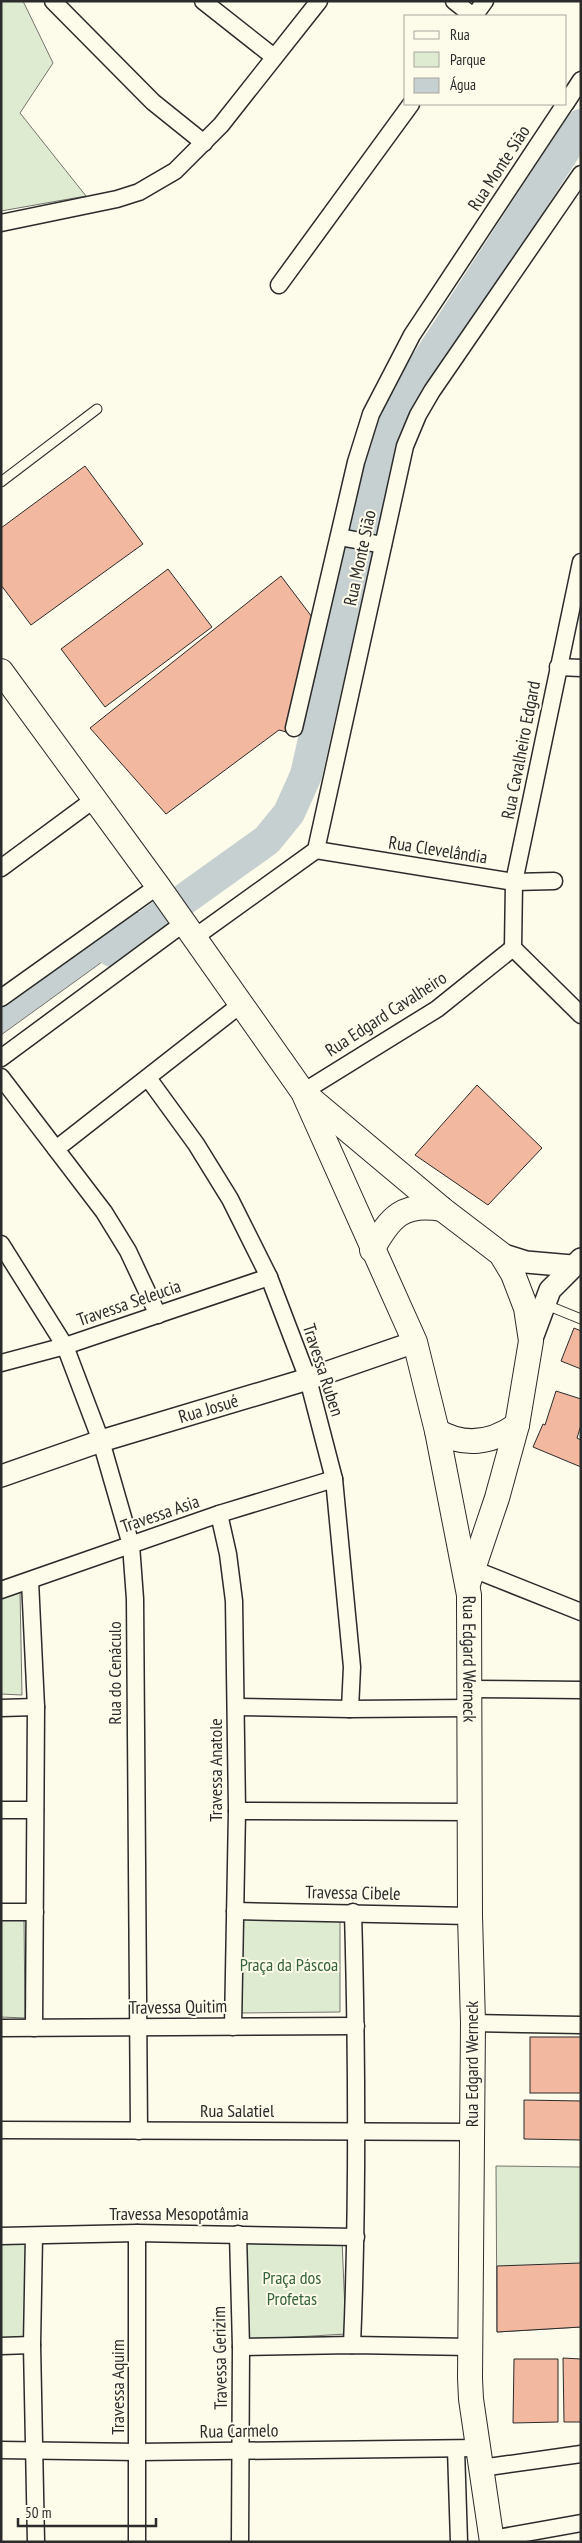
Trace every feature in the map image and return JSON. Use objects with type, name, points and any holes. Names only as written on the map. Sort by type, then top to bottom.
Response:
[{"type":"main road","points":[[1,671],[96,798],[303,1092],[414,1342],[471,1577]]},
{"type":"main road","points":[[303,1092],[442,1209],[501,1254],[516,1282],[526,1308],[530,1341],[517,1425],[497,1498],[471,1577]]},
{"type":"main road","points":[[372,1250],[394,1218],[405,1210],[424,1206],[442,1209]]},
{"type":"main road","points":[[437,1431],[456,1440],[473,1442],[500,1436],[517,1425]]},
{"type":"main road","name":"Rua Edgard Werneck","points":[[471,1577],[470,1916],[473,2024],[471,2455],[492,2540]]},
{"type":"street","points":[[52,1],[153,102],[204,143]]},
{"type":"street","points":[[203,1],[274,57]]},
{"type":"street","points":[[1,223],[117,199],[139,192],[175,171],[221,125],[319,1]]},
{"type":"street","points":[[454,1],[473,15]]},
{"type":"street","points":[[475,15],[485,1]]},
{"type":"street","name":"Rua Monte Sião","points":[[570,99],[581,80]]},
{"type":"street","points":[[279,286],[410,105]]},
{"type":"street","name":"Rua Monte Sião","points":[[294,728],[352,539],[356,462],[371,414],[390,372],[412,335],[566,105]]},
{"type":"street","name":"Rua Monte Sião","points":[[316,850],[405,446],[418,414],[579,179]]},
{"type":"street","points":[[352,539],[383,545]]},
{"type":"street","name":"Rua Cavalheiro Edgard","points":[[513,948],[514,882],[581,562]]},
{"type":"street","points":[[558,667],[581,668]]},
{"type":"street","points":[[1,868],[96,798]]},
{"type":"street","points":[[1,1058],[186,925],[316,850]]},
{"type":"street","name":"Rua Clevelândia","points":[[316,850],[514,882],[554,881]]},
{"type":"street","points":[[1,998],[161,889]]},
{"type":"street","points":[[513,948],[581,1015]]},
{"type":"street","name":"Rua Edgard Cavalheiro","points":[[303,1092],[437,1009],[513,948]]},
{"type":"street","points":[[56,1148],[240,1005]]},
{"type":"street","points":[[1,1077],[94,1198],[128,1251],[158,1315]]},
{"type":"street","name":"Travessa Ruben","points":[[148,1078],[196,1144],[230,1199],[269,1277],[308,1379],[334,1480],[352,1667],[350,1710]]},
{"type":"street","name":"Rua do Cenáculo","points":[[1,1244],[65,1346],[101,1441],[131,1545],[135,1598],[139,2131]]},
{"type":"street","points":[[501,1254],[526,1262],[576,1262]]},
{"type":"street","points":[[530,1341],[550,1290],[576,1262]]},
{"type":"street","name":"Travessa Seleucia","points":[[1,1363],[65,1346],[269,1277]]},
{"type":"street","name":"Rua Josué","points":[[1,1476],[101,1441],[308,1379],[414,1342]]},
{"type":"street","name":"Travessa Asia","points":[[1,1590],[219,1514],[334,1480]]},
{"type":"street","name":"Travessa Anatole","points":[[219,1514],[228,1554],[234,1601],[238,1811],[233,2027]]},
{"type":"street","points":[[471,1577],[581,1612]]},
{"type":"street","points":[[30,1581],[36,1707],[34,2028]]},
{"type":"street","points":[[236,1707],[350,1710],[470,1698],[581,1690]]},
{"type":"street","points":[[1,1708],[36,1707]]},
{"type":"street","points":[[1,1810],[35,1810]]},
{"type":"street","points":[[238,1811],[470,1812]]},
{"type":"street","name":"Travessa Cibele","points":[[235,1911],[353,1912],[470,1916]]},
{"type":"street","points":[[1,1912],[35,1912]]},
{"type":"street","points":[[352,2345],[357,2131],[353,1912]]},
{"type":"street","points":[[473,2024],[581,2025]]},
{"type":"street","name":"Travessa Quitim","points":[[1,2028],[356,2026]]},
{"type":"street","name":"Rua Salatiel","points":[[1,2130],[473,2132]]},
{"type":"street","name":"Travessa Mesopotâmia","points":[[1,2236],[137,2233],[356,2237]]},
{"type":"street","name":"Travessa Aquim","points":[[137,2233],[137,2542]]},
{"type":"street","name":"Travessa Gerizim","points":[[238,2234],[241,2347],[240,2542]]},
{"type":"street","points":[[34,2236],[32,2345],[36,2542]]},
{"type":"street","points":[[1,2346],[32,2345]]},
{"type":"street","points":[[241,2347],[352,2345],[471,2347]]},
{"type":"street","name":"Rua Carmelo","points":[[1,2450],[241,2451],[471,2455],[581,2454]]},
{"type":"street","points":[[459,2542],[471,2455]]},
{"type":"street","points":[[492,2540],[581,2524]]},
{"type":"lane","points":[[1,482],[97,409]]},
{"type":"lane","points":[[544,1304],[581,1319]]},
{"type":"green space","points":[[1,1],[23,1],[53,63],[20,113],[86,196],[1,211]]},
{"type":"green space","points":[[20,1592],[22,1695],[1,1694],[1,1598]]},
{"type":"green space","name":"Praça da Páscoa","points":[[242,1916],[340,1920],[340,2012],[239,2013]]},
{"type":"green space","points":[[1,1918],[24,1918],[25,2018],[1,2017]]},
{"type":"green space","points":[[496,2166],[581,2167],[581,2327],[497,2332]]},
{"type":"green space","name":"Praça dos Profetas","points":[[342,2240],[346,2334],[244,2340],[242,2241]]},
{"type":"green space","points":[[1,2243],[27,2243],[26,2340],[1,2340]]},
{"type":"water","points":[[135,909],[149,928],[1,1035],[1,1007]]},
{"type":"building","points":[[85,466],[143,544],[31,625],[1,585],[1,528]]},
{"type":"building","points":[[168,569],[212,627],[105,707],[61,649]]},
{"type":"building","points":[[281,576],[312,617],[290,733],[279,730],[166,814],[90,728]]},
{"type":"building","points":[[477,1085],[542,1148],[488,1205],[415,1155]]},
{"type":"building","points":[[574,1328],[581,1331],[581,1369],[561,1361]]},
{"type":"building","points":[[556,1391],[581,1399],[581,1425],[577,1438],[581,1440],[581,1467],[533,1447],[543,1424],[545,1425]]},
{"type":"building","points":[[530,2037],[581,2037],[581,2093],[530,2093]]},
{"type":"building","points":[[524,2100],[581,2101],[581,2140],[524,2139]]},
{"type":"building","points":[[581,2263],[581,2327],[497,2332],[497,2266]]},
{"type":"building","points":[[563,2358],[581,2359],[581,2422],[564,2422]]},
{"type":"building","points":[[514,2359],[558,2359],[558,2422],[513,2423]]},
{"type":"waterway","points":[[112,951],[267,840],[289,813],[306,775],[375,468],[390,423],[421,371],[581,125]]}]
